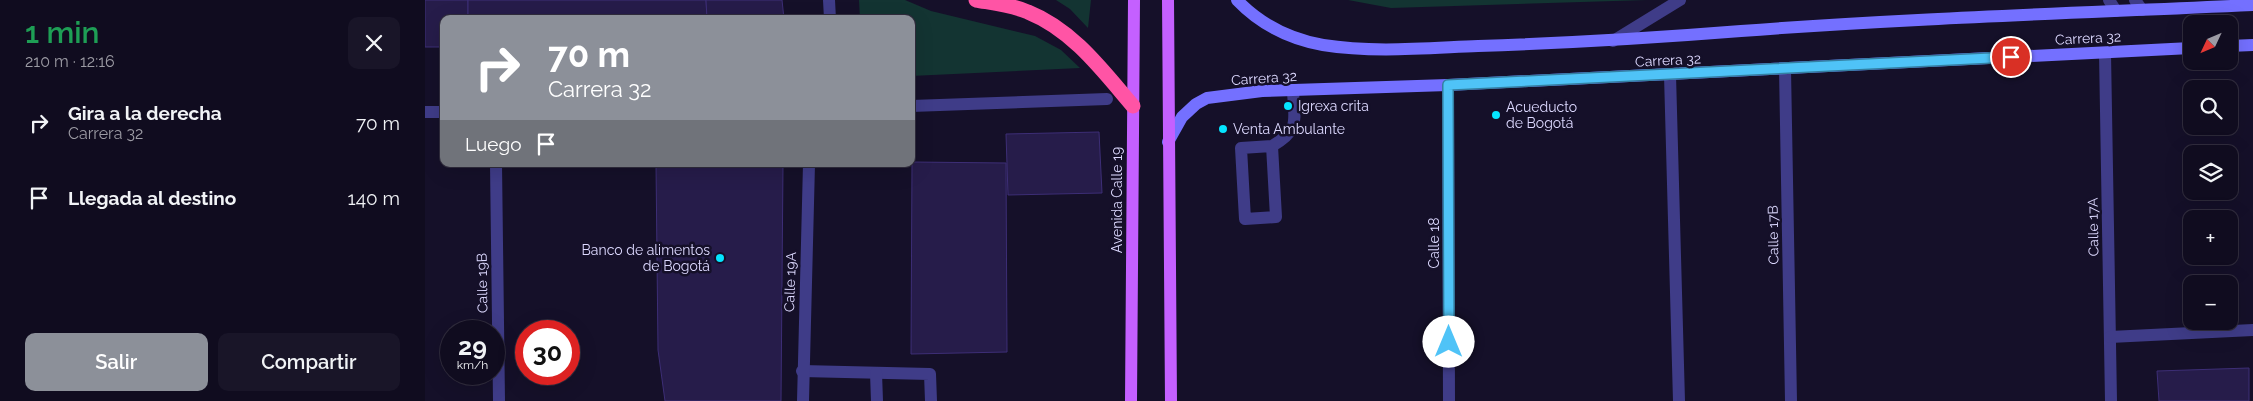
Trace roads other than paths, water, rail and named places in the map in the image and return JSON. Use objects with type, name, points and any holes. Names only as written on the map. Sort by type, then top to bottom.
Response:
[{"type":"highway","points":[[976,0],[1027,11],[1049,22],[1094,60],[1133,106]]},
{"type":"main road","name":"Avenida Calle 19","points":[[1131,401],[1134,0]]},
{"type":"main road","points":[[1168,0],[1171,401]]},
{"type":"street","points":[[829,0],[830,15]]},
{"type":"street","name":"Carrera 32","points":[[1237,0],[1249,12],[1273,28],[1307,41],[1349,48],[1439,48],[1613,41],[1841,24],[2117,12],[2139,5],[2253,5]]},
{"type":"street","points":[[1613,41],[1681,0]]},
{"type":"street","points":[[2109,0],[2117,12]]},
{"type":"street","points":[[2238,46],[2253,45]]},
{"type":"street","name":"Carrera 32","points":[[1169,142],[1182,117],[1196,104],[1207,98],[1262,91],[1448,85],[2183,48]]},
{"type":"street","name":"Calle 17A","points":[[2105,53],[2111,401]]},
{"type":"street","name":"Calle 17B","points":[[1785,69],[1791,401]]},
{"type":"street","points":[[1670,74],[1679,401]]},
{"type":"street","name":"Calle 18","points":[[1448,85],[1449,401]]},
{"type":"street","points":[[1273,146],[1276,217],[1245,219],[1241,148],[1273,146],[1288,137],[1293,131],[1293,90]]},
{"type":"street","points":[[915,106],[1107,99]]},
{"type":"street","points":[[425,112],[440,112]]},
{"type":"street","name":"Calle 19B","points":[[496,167],[499,401]]},
{"type":"street","name":"Calle 19A","points":[[803,401],[809,167]]},
{"type":"street","points":[[2110,337],[2253,330]]},
{"type":"street","points":[[803,371],[930,374],[931,401]]},
{"type":"street","points":[[876,373],[877,401]]},
{"type":"place","name":"Igrexa crita","points":[[1288,106]]},
{"type":"place","name":"Acueducto de Bogotá","points":[[1496,115]]},
{"type":"place","name":"Venta Ambulante","points":[[1223,129]]},
{"type":"place","name":"Banco de alimentos de Bogotá","points":[[720,258]]}]
